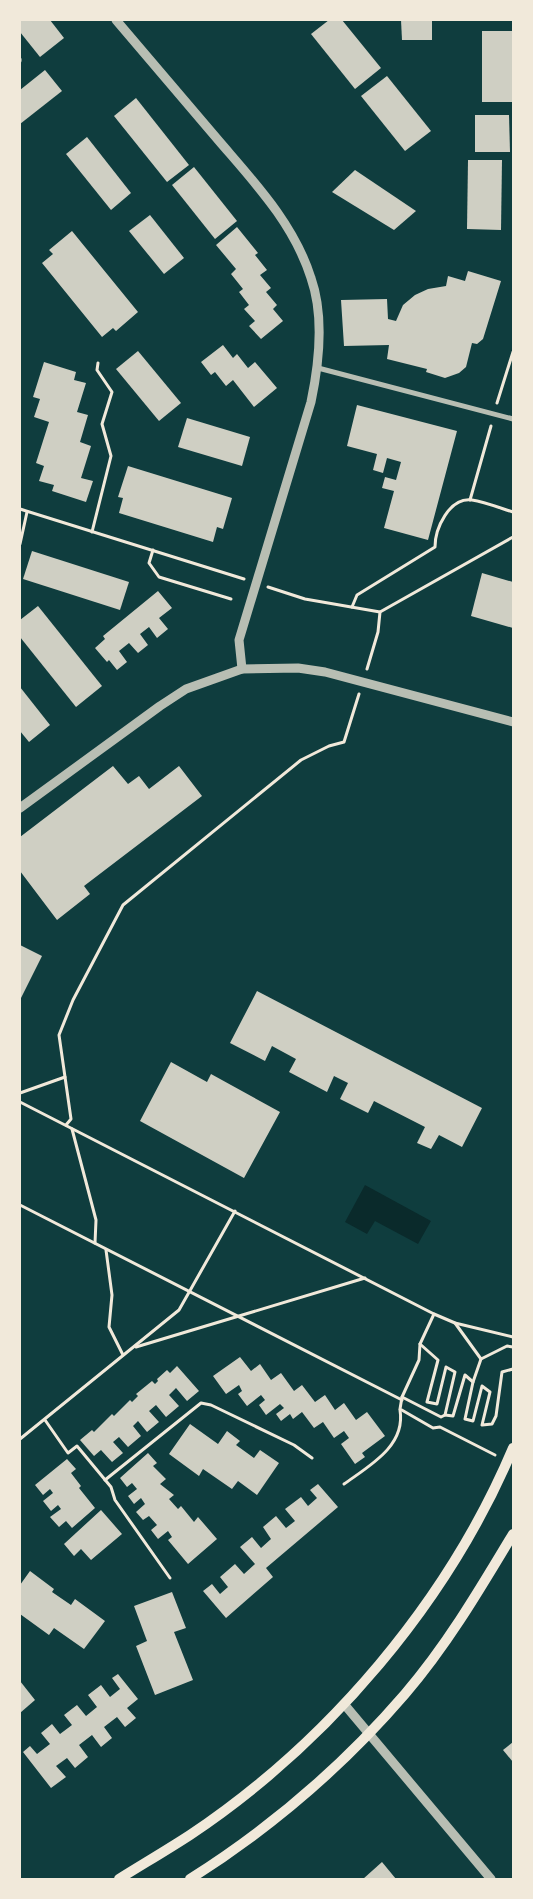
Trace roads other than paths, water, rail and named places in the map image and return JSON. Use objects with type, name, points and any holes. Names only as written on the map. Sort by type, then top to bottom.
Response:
[{"type":"main road","points":[[119,1879],[227,1808],[296,1751],[344,1704],[377,1668],[439,1584],[486,1506],[513,1448]]},
{"type":"main road","points":[[190,1879],[263,1827],[320,1780],[370,1732],[416,1680],[471,1605],[513,1534]]},
{"type":"street","points":[[116,20],[271,202],[295,240],[312,279],[318,320],[318,368],[311,402],[239,640],[242,670]]},
{"type":"street","points":[[318,368],[513,420]]},
{"type":"street","points":[[20,808],[186,689],[242,670],[298,668],[326,672],[513,722]]},
{"type":"street","points":[[344,1704],[370,1732],[491,1879]]},
{"type":"water","points":[[365,1185],[431,1221],[418,1244],[375,1221],[367,1234],[345,1222]]}]
